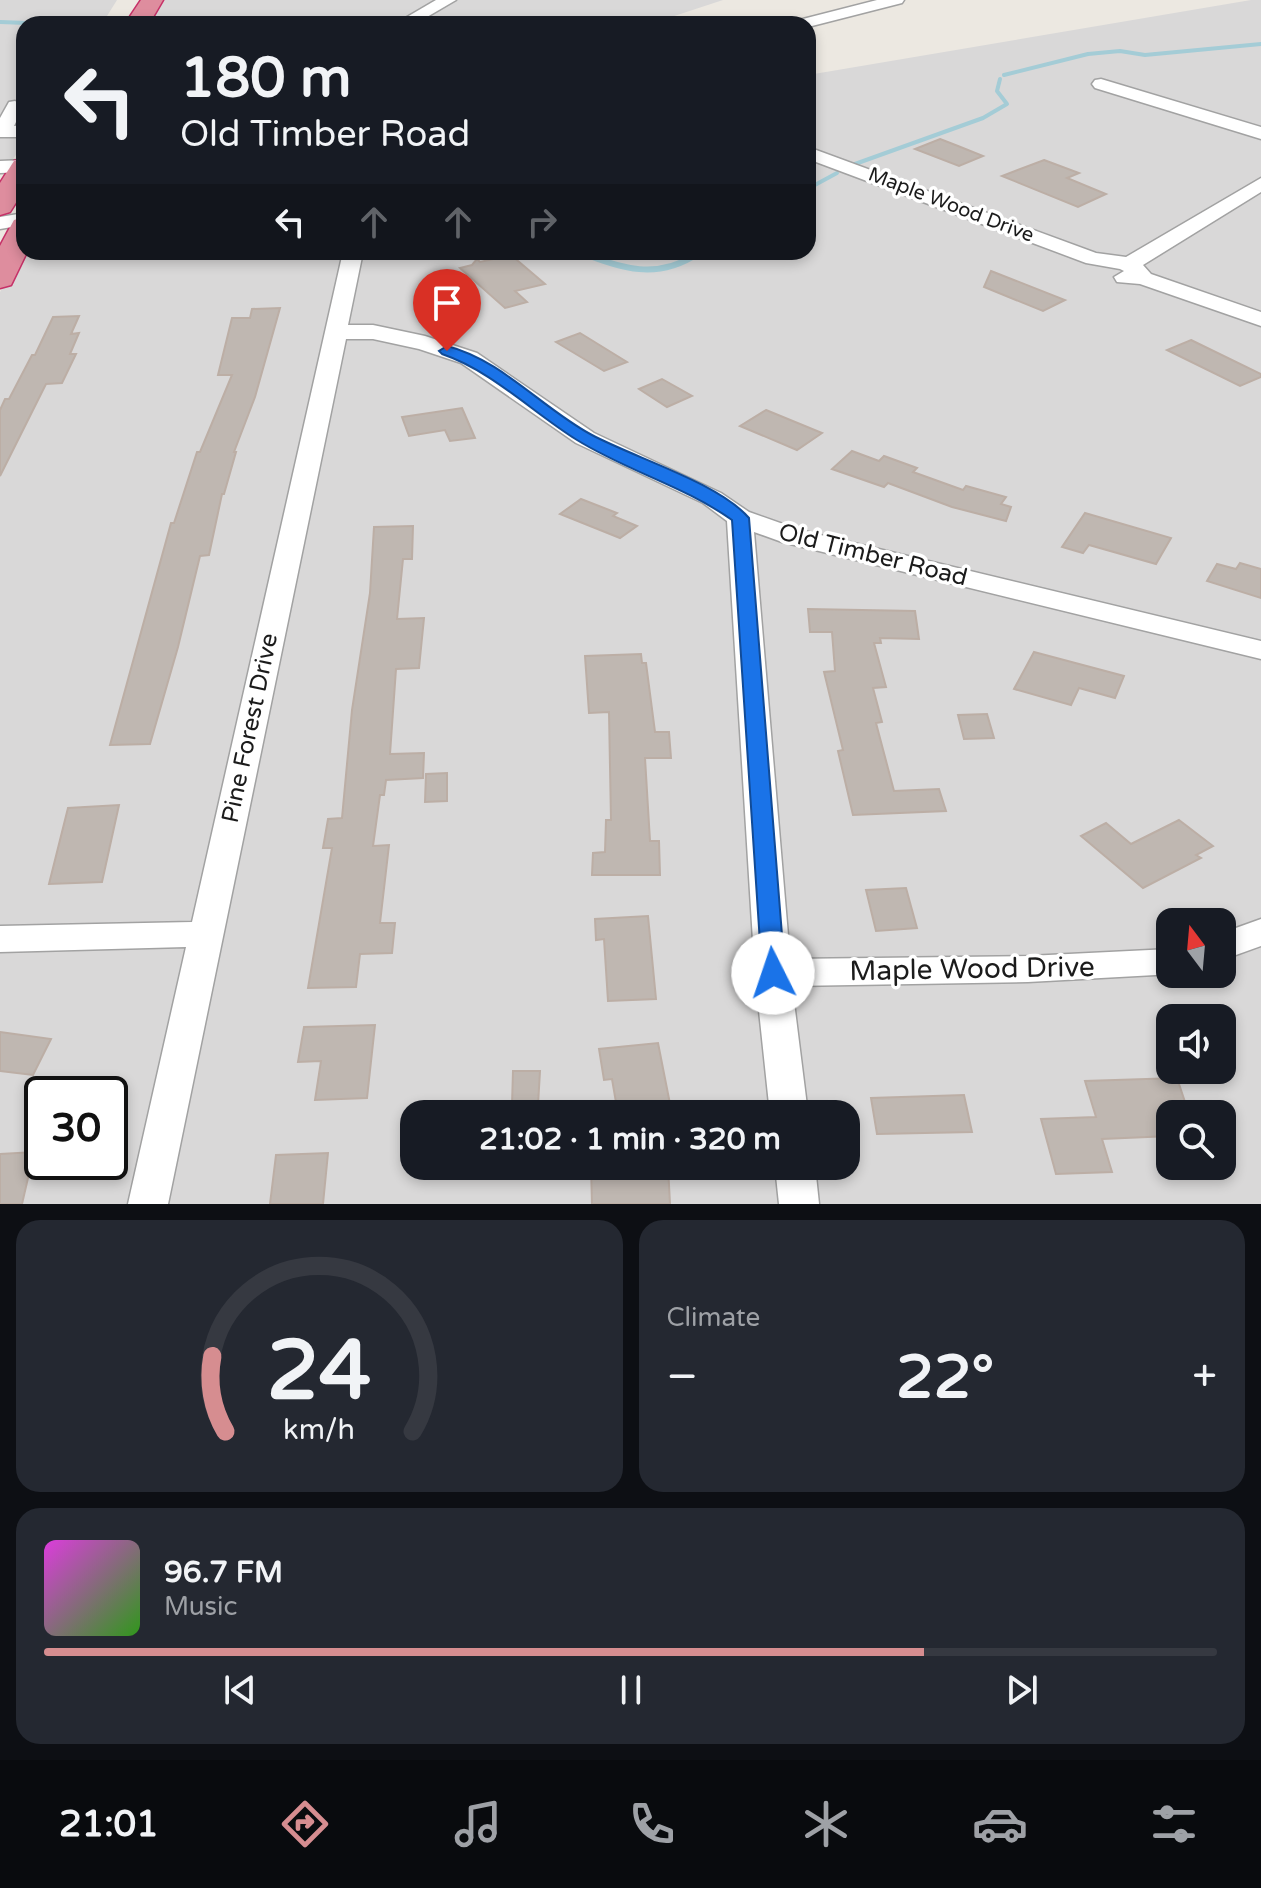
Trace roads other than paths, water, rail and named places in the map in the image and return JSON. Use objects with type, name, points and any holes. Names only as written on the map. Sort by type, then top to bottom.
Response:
[{"type":"highway","points":[[0,279],[16,244]]},
{"type":"street","points":[[418,16],[448,0]]},
{"type":"street","points":[[816,20],[896,0]]},
{"type":"street","points":[[1101,84],[1261,133]]},
{"type":"street","points":[[1,132],[13,101]]},
{"type":"street","name":"Maple Wood Drive","points":[[816,156],[1093,259],[1099,267],[1114,273],[1135,271],[1261,319]]},
{"type":"street","points":[[1135,271],[1261,184]]},
{"type":"street","name":"Pine Forest Drive","points":[[148,1204],[351,260]]},
{"type":"street","name":"Old Timber Road","points":[[336,332],[373,332],[425,343],[469,358],[585,438],[712,498],[740,518],[791,536],[1261,650]]},
{"type":"street","points":[[740,518],[773,973],[787,1100]]},
{"type":"street","points":[[1236,942],[1261,932]]},
{"type":"street","points":[[0,939],[205,934]]},
{"type":"street","name":"Maple Wood Drive","points":[[773,973],[1028,969],[1156,963]]},
{"type":"street","points":[[796,1180],[799,1204]]},
{"type":"waterway","points":[[0,22],[16,23]]},
{"type":"waterway","points":[[1004,75],[1088,54],[1120,51],[1145,55],[1261,44]]},
{"type":"waterway","points":[[855,164],[983,118],[1007,104],[997,91],[1000,79]]},
{"type":"waterway","points":[[816,184],[837,173]]},
{"type":"waterway","points":[[602,260],[639,269],[668,267],[686,260]]}]
